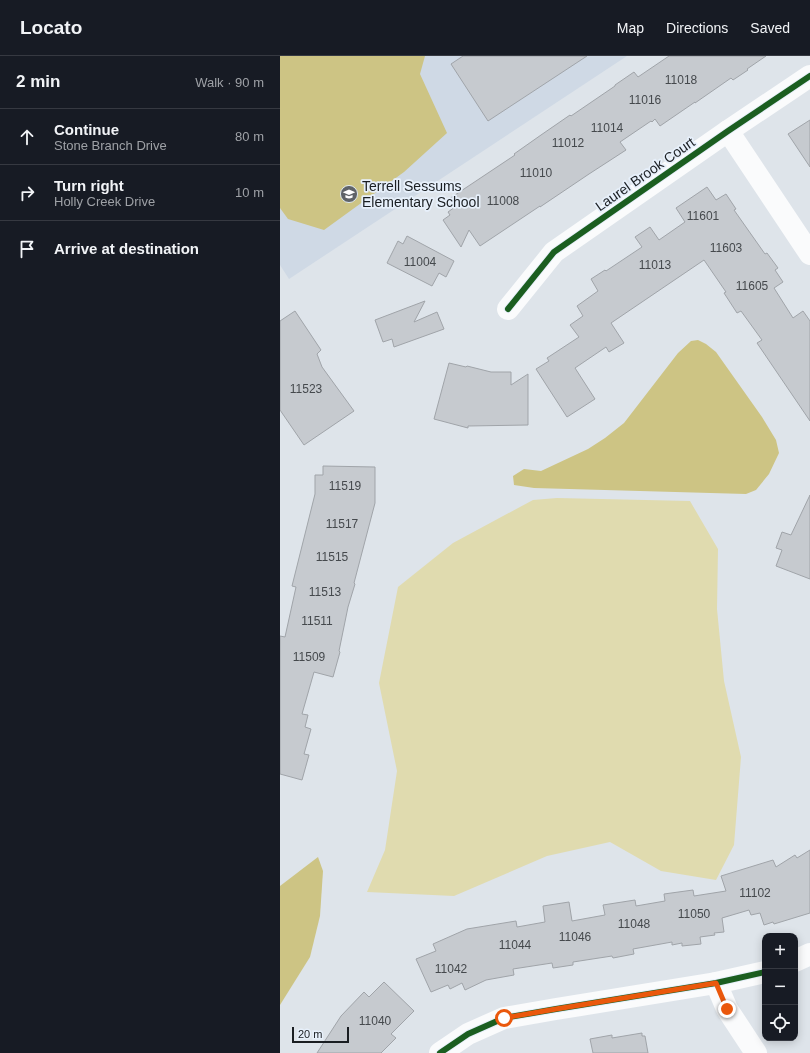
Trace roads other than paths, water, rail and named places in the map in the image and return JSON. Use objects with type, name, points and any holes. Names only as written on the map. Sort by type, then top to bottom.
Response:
[{"type":"street","name":"Laurel Brook Court","points":[[508,309],[554,252],[810,76]]},
{"type":"street","points":[[728,131],[810,254]]},
{"type":"street","points":[[798,960],[810,954]]},
{"type":"street","points":[[440,1053],[468,1034],[504,1018],[716,983],[762,973]]},
{"type":"street","points":[[716,983],[727,1009],[756,1053]]},
{"type":"place","name":"Terrell Sessums Elementary School","points":[[349,194]]}]
